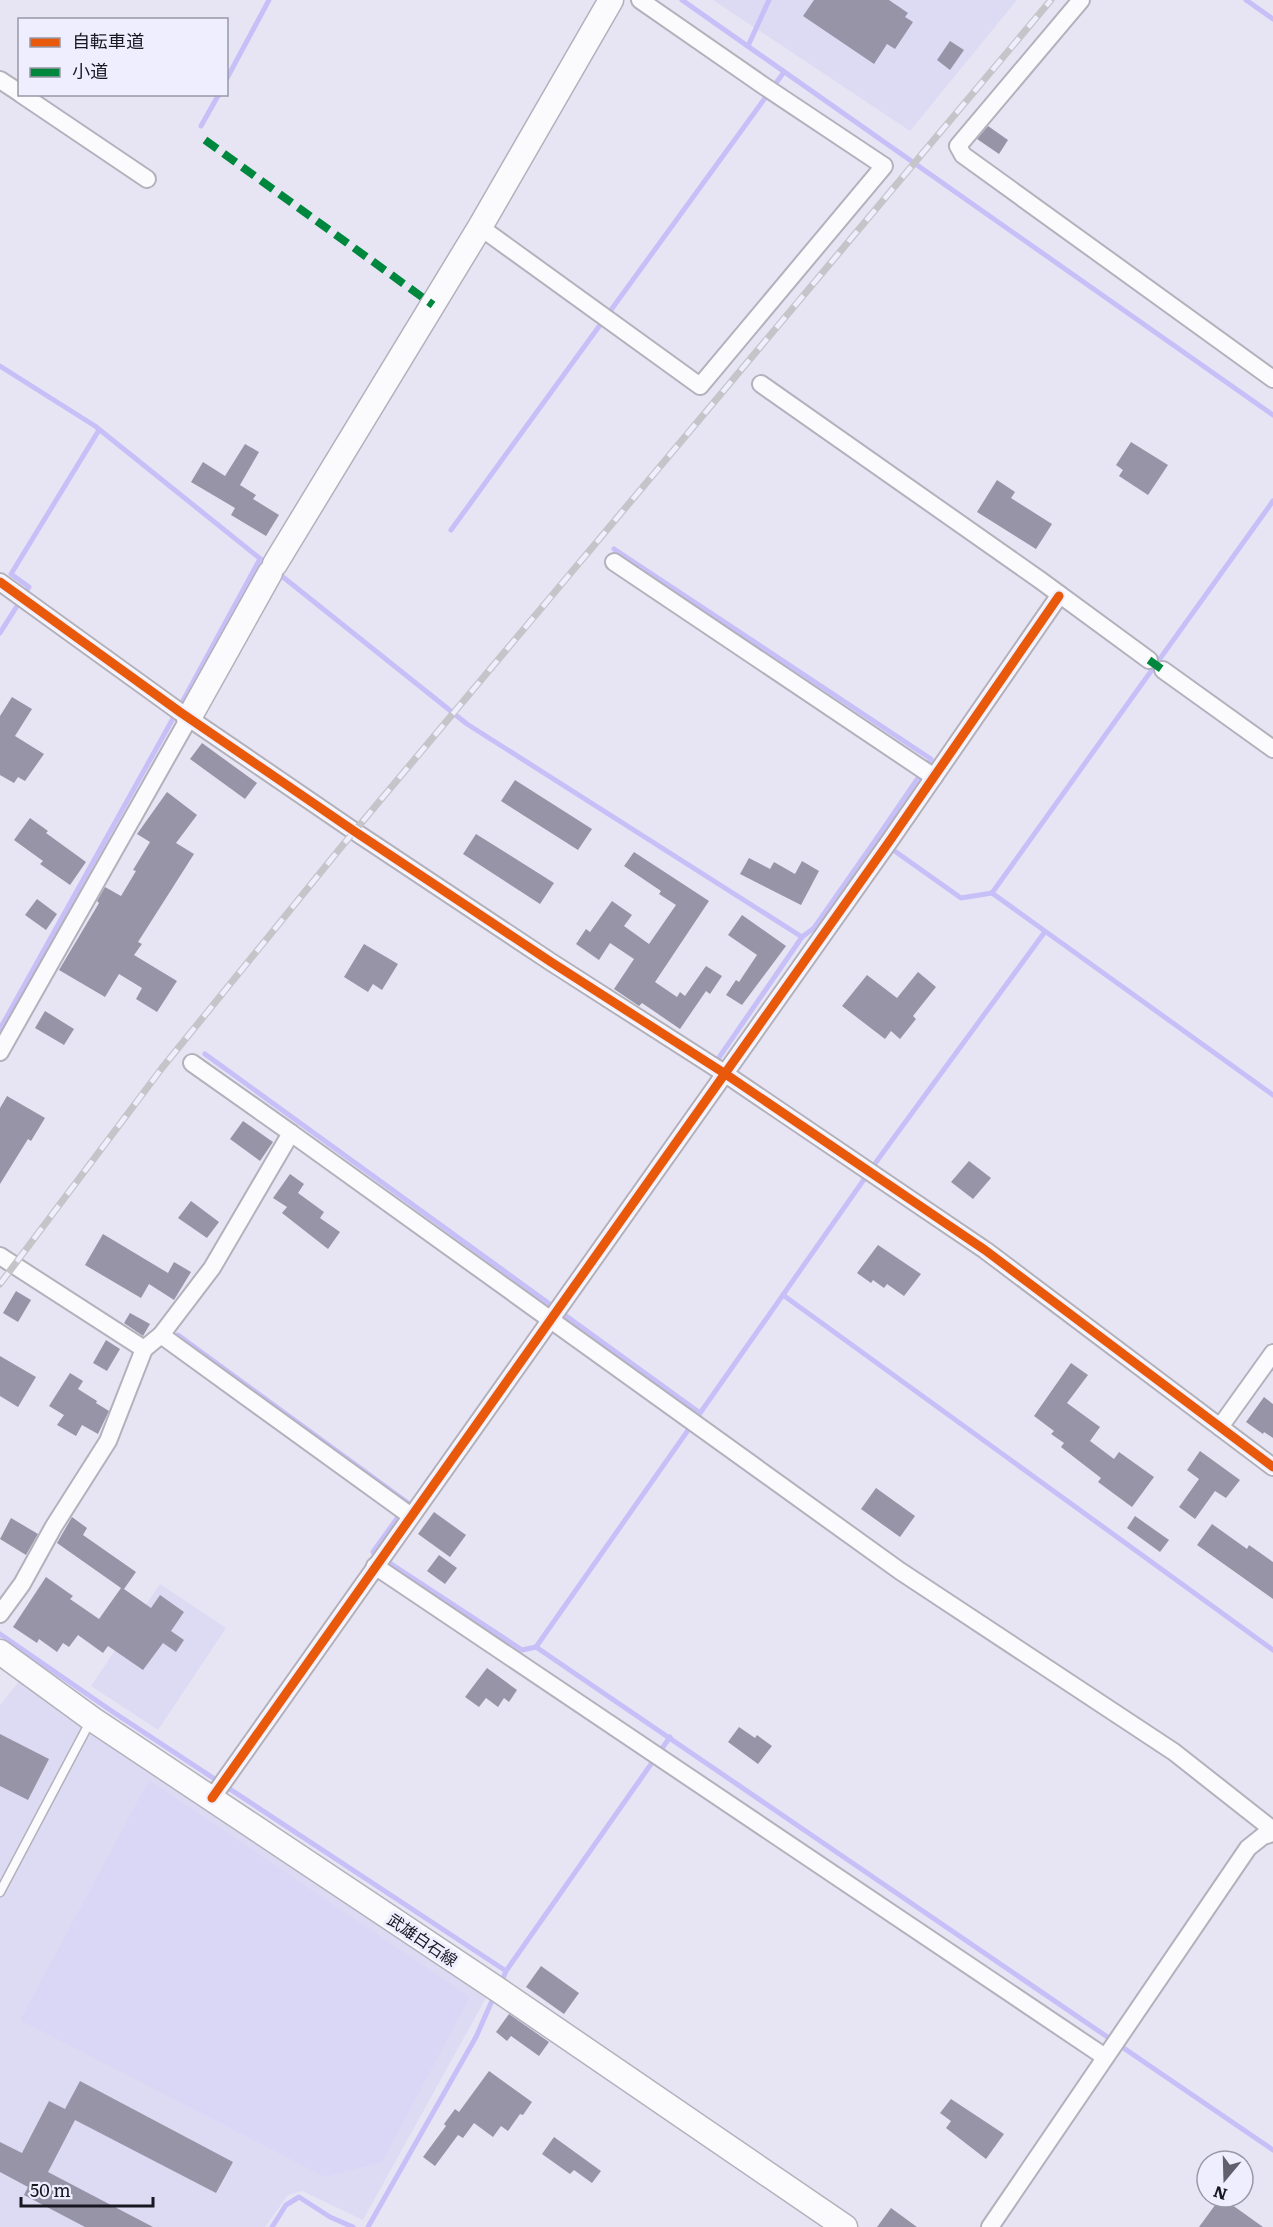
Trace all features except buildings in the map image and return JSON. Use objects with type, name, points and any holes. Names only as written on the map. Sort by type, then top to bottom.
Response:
[{"type":"main road","points":[[181,712],[273,568],[480,227],[611,0]]},
{"type":"main road","name":"武雄白石線","points":[[0,1652],[92,1719],[218,1789],[503,1993],[845,2227]]},
{"type":"street","points":[[480,227],[700,386],[884,166],[640,0]]},
{"type":"street","points":[[1081,0],[958,146],[963,155],[1273,379]]},
{"type":"street","points":[[0,80],[18,93]]},
{"type":"street","points":[[23,96],[147,179]]},
{"type":"street","points":[[761,384],[1149,660]]},
{"type":"street","points":[[614,562],[927,772]]},
{"type":"street","points":[[0,582],[181,712],[512,936],[724,1073],[985,1250],[1273,1467]]},
{"type":"street","points":[[218,1789],[379,1560],[405,1512],[554,1312],[887,845],[927,772],[1059,596]]},
{"type":"street","points":[[1163,670],[1273,749]]},
{"type":"street","points":[[0,1052],[5,1032],[181,712]]},
{"type":"street","points":[[192,1063],[554,1312],[693,1422],[900,1571],[1174,1752],[1273,1832],[1263,1836],[1248,1848],[990,2227]]},
{"type":"street","points":[[0,1614],[22,1584],[54,1526],[108,1441],[144,1348],[161,1335],[212,1268],[291,1133]]},
{"type":"street","points":[[0,1256],[144,1348]]},
{"type":"street","points":[[161,1335],[405,1512]]},
{"type":"street","points":[[1220,1427],[1273,1353]]},
{"type":"street","points":[[379,1560],[659,1756],[1113,2047]]},
{"type":"lane","points":[[0,1892],[92,1719]]},
{"type":"shaded area","points":[[713,0],[1017,0],[910,131]]},
{"type":"shaded area","points":[[160,1584],[226,1628],[158,1730],[91,1686]]},
{"type":"shaded area","points":[[21,1679],[486,1998],[363,2220],[302,2191],[288,2195],[265,2227],[0,2227],[0,1705]]},
{"type":"shaded area","points":[[149,1780],[470,1997],[382,2162],[325,2177],[20,2020]]},
{"type":"waterway","points":[[228,76],[269,0]]},
{"type":"waterway","points":[[682,0],[1273,415]]},
{"type":"waterway","points":[[748,46],[769,0]]},
{"type":"waterway","points":[[1246,0],[1273,19]]},
{"type":"waterway","points":[[451,530],[784,72]]},
{"type":"waterway","points":[[201,126],[218,96]]},
{"type":"waterway","points":[[0,366],[95,426],[268,565]]},
{"type":"waterway","points":[[0,633],[29,587],[11,574],[99,430]]},
{"type":"waterway","points":[[1273,501],[992,893],[1273,1095]]},
{"type":"waterway","points":[[614,549],[931,759],[877,838]]},
{"type":"waterway","points":[[0,1029],[260,559]]},
{"type":"waterway","points":[[278,573],[467,724],[802,937],[718,1059]]},
{"type":"waterway","points":[[802,937],[814,928],[877,838],[879,840]]},
{"type":"waterway","points":[[889,847],[961,898],[992,893]]},
{"type":"waterway","points":[[1044,933],[879,1158],[536,1647],[1273,2150]]},
{"type":"waterway","points":[[205,1054],[700,1413]]},
{"type":"waterway","points":[[783,1295],[1273,1650]]},
{"type":"waterway","points":[[178,1335],[408,1503],[373,1552],[522,1650],[536,1647]]},
{"type":"waterway","points":[[0,1634],[113,1712],[506,1971],[501,1983]]},
{"type":"waterway","points":[[506,1971],[670,1737]]},
{"type":"waterway","points":[[368,2227],[476,2037],[495,1994]]},
{"type":"waterway","points":[[272,2227],[286,2205],[299,2197],[330,2217],[353,2227]]},
{"type":"railway","points":[[0,1284],[162,1068],[342,846],[1051,0]]},
{"type":"marked path","points":[[205,140],[433,305]]},
{"type":"marked path","points":[[1149,660],[1163,670]]},
{"type":"cycle path","points":[[0,582],[180,712],[354,831],[551,962],[724,1073],[985,1250],[1273,1467]]},
{"type":"cycle path","points":[[212,1798],[891,839],[1059,596]]}]
